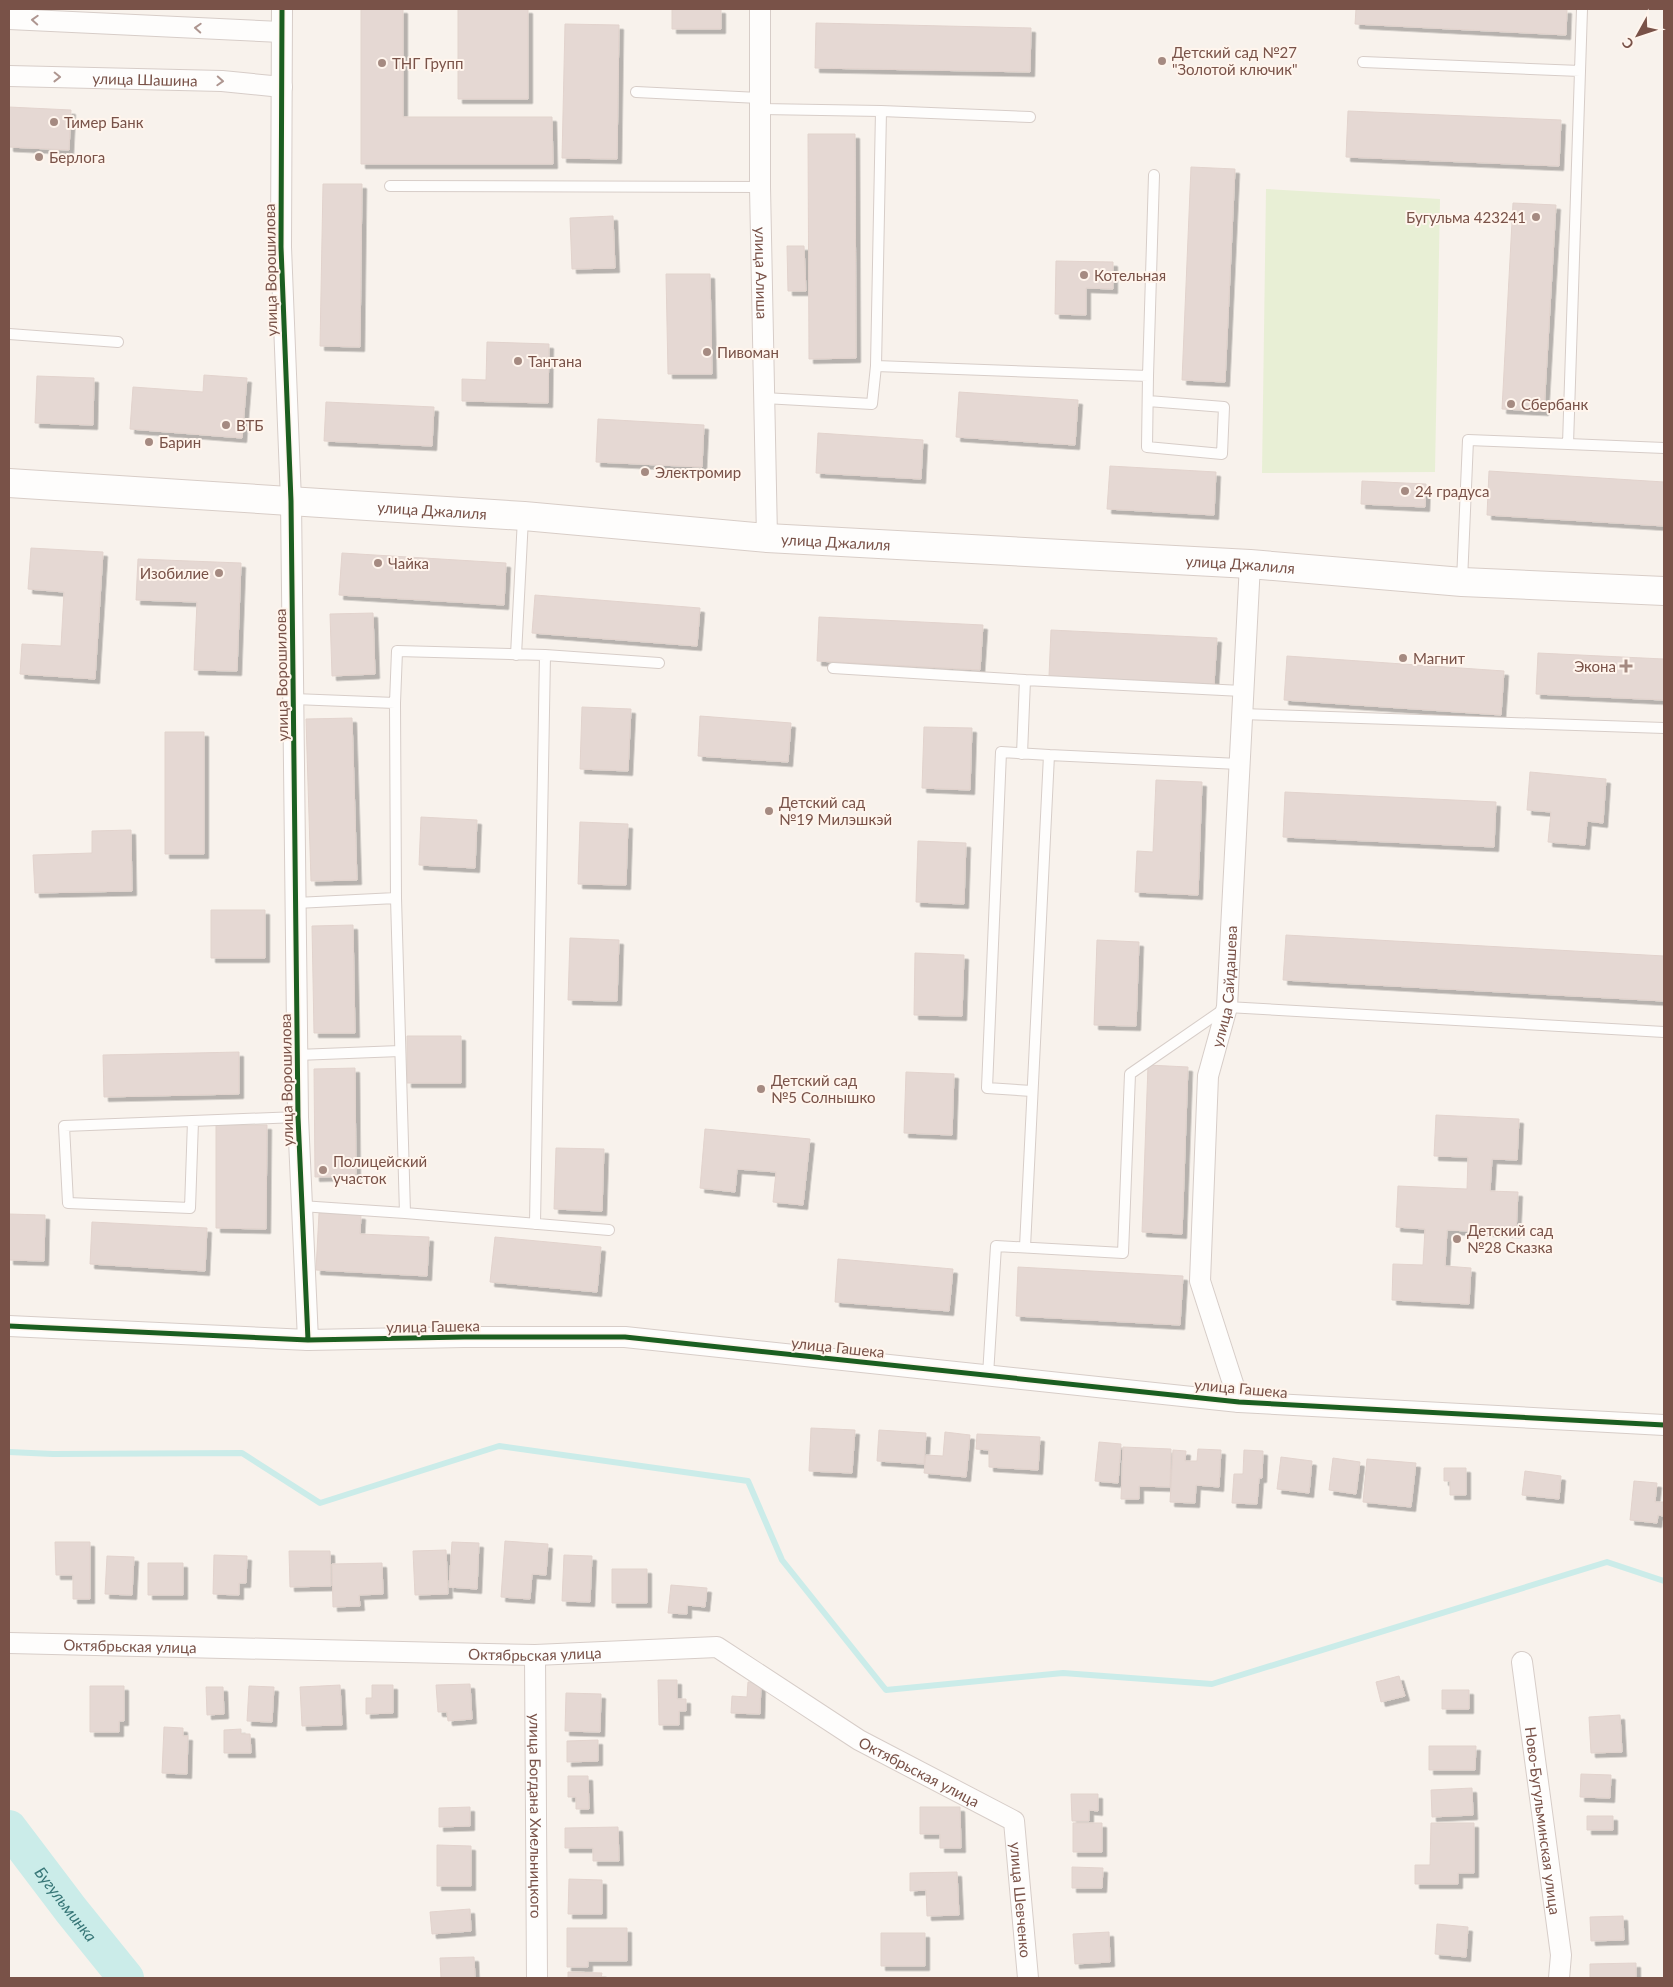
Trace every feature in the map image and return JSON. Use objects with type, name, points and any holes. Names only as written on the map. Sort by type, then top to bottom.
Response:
[{"type":"main road","name":"улица Джалиля","points":[[9,483],[524,516],[768,538],[1250,564],[1462,582],[1664,592]]},
{"type":"street","name":"улица Ворошилова","points":[[282,9],[281,247],[291,501],[298,1117],[308,1340]]},
{"type":"street","name":"улица Алиша","points":[[760,9],[760,187],[768,538]]},
{"type":"street","points":[[9,19],[282,32]]},
{"type":"street","name":"улица Шашина","points":[[9,76],[222,81],[282,87]]},
{"type":"street","name":"улица Сайдашева","points":[[1239,1402],[1200,1281],[1208,1076],[1227,1007],[1250,564]]},
{"type":"street","name":"улица Гашека","points":[[9,1326],[308,1340],[464,1337],[625,1337],[1239,1402],[1664,1425]]},
{"type":"street","name":"Октябрьская улица","points":[[9,1643],[535,1655],[717,1646],[859,1740],[1014,1821]]},
{"type":"street","name":"улица Богдана Хмельницкого","points":[[535,1655],[537,1978]]},
{"type":"street","name":"Ново-Бугульминская улица","points":[[1522,1662],[1561,1955],[1559,1978]]},
{"type":"street","name":"улица Шевченко","points":[[1014,1821],[1028,1978]]},
{"type":"lane","points":[[1568,444],[1582,9]]},
{"type":"lane","points":[[1363,62],[1580,71]]},
{"type":"lane","points":[[636,92],[759,104],[1030,117]]},
{"type":"lane","points":[[764,398],[872,404],[876,366],[881,111]]},
{"type":"lane","points":[[1148,401],[1224,407],[1222,454],[1147,447],[1148,376],[1154,175]]},
{"type":"lane","points":[[390,186],[760,187]]},
{"type":"lane","points":[[9,334],[118,342]]},
{"type":"lane","points":[[876,366],[1148,376]]},
{"type":"lane","points":[[1462,582],[1468,440],[1664,448]]},
{"type":"lane","points":[[516,654],[524,516]]},
{"type":"lane","points":[[405,1213],[396,898],[395,703],[397,651],[546,655],[659,663]]},
{"type":"lane","points":[[535,1224],[546,655]]},
{"type":"lane","points":[[833,668],[1242,691]]},
{"type":"lane","points":[[1022,754],[1025,680]]},
{"type":"lane","points":[[294,699],[395,703]]},
{"type":"lane","points":[[1241,714],[1664,728]]},
{"type":"lane","points":[[1032,1091],[987,1088],[1001,752],[1239,764]]},
{"type":"lane","points":[[1025,1248],[1049,755]]},
{"type":"lane","points":[[296,904],[396,898]]},
{"type":"lane","points":[[988,1375],[996,1246],[1123,1253],[1130,1074],[1227,1007],[1664,1032]]},
{"type":"lane","points":[[298,1056],[400,1051]]},
{"type":"lane","points":[[192,1121],[190,1208],[68,1203],[64,1126],[192,1121],[298,1117]]},
{"type":"lane","points":[[301,1206],[609,1230]]},
{"type":"green space","points":[[1266,189],[1440,199],[1435,472],[1262,473]]},
{"type":"building","name":"ТНГ Групп","points":[[361,9],[403,9],[403,117],[552,117],[553,164],[361,164]]},
{"type":"building","name":"ТНГ Групп","points":[[458,9],[528,9],[528,99],[458,99]]},
{"type":"building","points":[[672,9],[721,9],[721,29],[672,29]]},
{"type":"building","points":[[1356,9],[1567,9],[1566,35],[1355,24]]},
{"type":"building","points":[[816,23],[1031,28],[1030,72],[815,68]]},
{"type":"building","points":[[565,24],[619,25],[617,159],[562,158]]},
{"type":"building","points":[[9,107],[71,110],[69,150],[9,147]]},
{"type":"building","points":[[1348,111],[1561,120],[1559,166],[1346,157]]},
{"type":"building","points":[[808,134],[855,134],[856,358],[809,359]]},
{"type":"building","points":[[1191,167],[1235,169],[1225,382],[1182,380]]},
{"type":"building","points":[[323,184],[362,184],[360,347],[320,346]]},
{"type":"building","points":[[1513,203],[1556,205],[1544,411],[1502,409]]},
{"type":"building","points":[[613,216],[615,268],[572,269],[570,218]]},
{"type":"building","points":[[787,246],[804,246],[806,291],[788,291]]},
{"type":"building","name":"Котельная","points":[[1056,261],[1113,262],[1113,289],[1086,288],[1086,315],[1055,314]]},
{"type":"building","points":[[666,274],[710,274],[712,374],[668,374]]},
{"type":"building","name":"Тантана","points":[[487,342],[549,344],[548,403],[462,401],[462,379],[486,380]]},
{"type":"building","points":[[204,375],[247,378],[242,438],[130,429],[133,387],[203,392]]},
{"type":"building","points":[[37,376],[94,378],[93,425],[35,423]]},
{"type":"building","points":[[959,392],[1078,400],[1075,445],[956,437]]},
{"type":"building","points":[[326,402],[434,407],[432,446],[324,441]]},
{"type":"building","points":[[598,419],[704,425],[702,467],[596,462]]},
{"type":"building","points":[[818,433],[923,440],[921,479],[816,473]]},
{"type":"building","points":[[1110,466],[1216,472],[1214,515],[1107,509]]},
{"type":"building","points":[[1489,471],[1664,482],[1664,526],[1487,515]]},
{"type":"building","points":[[1362,481],[1426,484],[1425,507],[1361,504]]},
{"type":"building","points":[[31,548],[103,552],[95,679],[20,674],[22,644],[61,646],[64,592],[28,589]]},
{"type":"building","points":[[342,553],[506,563],[504,605],[339,595]]},
{"type":"building","points":[[138,559],[241,563],[237,671],[194,670],[197,602],[136,600]]},
{"type":"building","points":[[535,595],[700,608],[697,646],[532,633]]},
{"type":"building","points":[[373,613],[375,674],[332,676],[330,614]]},
{"type":"building","points":[[819,617],[983,625],[980,670],[817,661]]},
{"type":"building","points":[[1051,630],[1217,638],[1214,684],[1049,676]]},
{"type":"building","points":[[1538,653],[1664,659],[1664,700],[1536,694]]},
{"type":"building","points":[[1287,656],[1504,671],[1501,715],[1284,700]]},
{"type":"building","points":[[582,707],[631,709],[628,771],[580,769]]},
{"type":"building","points":[[700,716],[791,723],[788,762],[698,756]]},
{"type":"building","points":[[352,718],[357,880],[311,881],[306,719]]},
{"type":"building","points":[[924,727],[972,728],[970,790],[922,788]]},
{"type":"building","points":[[165,732],[204,732],[204,854],[165,854]]},
{"type":"building","points":[[1530,772],[1606,779],[1603,823],[1587,821],[1585,845],[1548,842],[1551,812],[1527,810]]},
{"type":"building","points":[[1156,780],[1202,782],[1198,895],[1135,892],[1137,851],[1153,852]]},
{"type":"building","points":[[1285,792],[1496,802],[1494,847],[1283,837]]},
{"type":"building","points":[[421,817],[477,820],[475,868],[419,865]]},
{"type":"building","points":[[580,822],[628,824],[626,885],[578,884]]},
{"type":"building","points":[[131,830],[132,891],[35,893],[33,855],[92,853],[92,831]]},
{"type":"building","points":[[918,841],[966,843],[964,904],[916,902]]},
{"type":"building","points":[[211,910],[265,910],[265,958],[211,958]]},
{"type":"building","points":[[353,925],[355,1033],[314,1033],[312,926]]},
{"type":"building","points":[[1286,935],[1664,956],[1664,1001],[1283,980]]},
{"type":"building","points":[[570,938],[619,940],[617,1001],[568,1000]]},
{"type":"building","points":[[1097,940],[1139,942],[1136,1026],[1094,1025]]},
{"type":"building","points":[[915,953],[964,955],[962,1016],[914,1015]]},
{"type":"building","points":[[407,1036],[461,1036],[461,1083],[407,1083]]},
{"type":"building","points":[[239,1052],[239,1094],[104,1097],[103,1055]]},
{"type":"building","points":[[1148,1065],[1188,1067],[1182,1234],[1142,1232]]},
{"type":"building","points":[[355,1068],[356,1176],[315,1177],[314,1069]]},
{"type":"building","points":[[906,1072],[954,1074],[952,1135],[904,1133]]},
{"type":"building","points":[[1436,1115],[1519,1119],[1517,1160],[1492,1159],[1490,1191],[1518,1192],[1516,1233],[1447,1230],[1445,1266],[1471,1268],[1469,1304],[1392,1300],[1393,1264],[1423,1265],[1425,1229],[1396,1227],[1398,1186],[1467,1189],[1468,1157],[1434,1156]]},
{"type":"building","points":[[216,1125],[267,1125],[266,1229],[216,1228]]},
{"type":"building","points":[[705,1129],[810,1139],[803,1205],[773,1202],[776,1172],[737,1169],[735,1192],[700,1188]]},
{"type":"building","points":[[556,1148],[604,1149],[602,1211],[554,1209]]},
{"type":"building","points":[[319,1213],[361,1215],[360,1234],[429,1237],[427,1276],[316,1270]]},
{"type":"building","points":[[9,1214],[45,1215],[44,1261],[9,1260]]},
{"type":"building","points":[[92,1222],[207,1228],[205,1271],[90,1264]]},
{"type":"building","points":[[495,1237],[601,1247],[597,1292],[490,1282]]},
{"type":"building","points":[[838,1259],[953,1269],[949,1311],[835,1302]]},
{"type":"building","points":[[1018,1267],[1183,1276],[1180,1325],[1016,1316]]},
{"type":"building","points":[[811,1428],[855,1430],[852,1473],[809,1471]]},
{"type":"building","points":[[879,1430],[926,1433],[924,1464],[877,1461]]},
{"type":"building","points":[[945,1432],[970,1435],[966,1477],[924,1473],[926,1455],[943,1456]]},
{"type":"building","points":[[977,1434],[1040,1437],[1038,1470],[989,1467],[989,1450],[976,1449]]},
{"type":"building","points":[[1099,1442],[1121,1444],[1118,1483],[1095,1481]]},
{"type":"building","points":[[1123,1447],[1171,1449],[1170,1487],[1139,1486],[1139,1499],[1121,1499]]},
{"type":"building","points":[[1198,1449],[1221,1450],[1219,1487],[1196,1485],[1195,1503],[1170,1502],[1173,1450],[1186,1451],[1185,1461],[1197,1461]]},
{"type":"building","points":[[1244,1450],[1263,1451],[1262,1478],[1259,1478],[1257,1504],[1232,1503],[1234,1474],[1243,1474]]},
{"type":"building","points":[[1281,1457],[1312,1461],[1309,1493],[1277,1489]]},
{"type":"building","points":[[1333,1458],[1360,1462],[1356,1494],[1329,1490]]},
{"type":"building","points":[[1367,1459],[1416,1463],[1411,1507],[1363,1502]]},
{"type":"building","points":[[1444,1468],[1466,1468],[1466,1495],[1450,1495],[1450,1481],[1444,1481]]},
{"type":"building","points":[[1525,1471],[1561,1476],[1559,1499],[1522,1495]]},
{"type":"building","points":[[1634,1481],[1657,1483],[1655,1502],[1664,1502],[1663,1516],[1658,1515],[1657,1523],[1630,1520]]},
{"type":"building","points":[[505,1541],[548,1544],[546,1575],[532,1574],[530,1599],[501,1597]]},
{"type":"building","points":[[55,1542],[90,1542],[90,1599],[73,1599],[73,1575],[56,1575]]},
{"type":"building","points":[[452,1542],[479,1543],[477,1589],[449,1587]]},
{"type":"building","points":[[446,1550],[448,1594],[415,1595],[413,1551]]},
{"type":"building","points":[[289,1551],[330,1551],[331,1586],[290,1587]]},
{"type":"building","points":[[214,1555],[247,1556],[246,1583],[239,1583],[239,1595],[213,1594]]},
{"type":"building","points":[[564,1555],[592,1556],[590,1602],[562,1601]]},
{"type":"building","points":[[107,1556],[134,1557],[132,1595],[105,1594]]},
{"type":"building","points":[[148,1563],[183,1563],[183,1595],[148,1595]]},
{"type":"building","points":[[382,1563],[383,1594],[359,1595],[360,1606],[333,1607],[332,1564]]},
{"type":"building","points":[[612,1569],[647,1569],[647,1603],[612,1603]]},
{"type":"building","points":[[671,1585],[707,1588],[705,1607],[687,1605],[687,1614],[668,1613]]},
{"type":"building","points":[[1399,1676],[1405,1696],[1381,1702],[1376,1682]]},
{"type":"building","points":[[658,1680],[677,1680],[677,1699],[686,1699],[686,1711],[679,1711],[679,1725],[659,1725]]},
{"type":"building","points":[[748,1682],[761,1682],[760,1714],[731,1713],[732,1696],[747,1697]]},
{"type":"building","points":[[470,1684],[472,1719],[448,1721],[447,1712],[438,1712],[436,1685]]},
{"type":"building","points":[[340,1685],[342,1725],[302,1726],[300,1687]]},
{"type":"building","points":[[372,1685],[393,1685],[393,1713],[366,1714],[366,1698],[372,1698]]},
{"type":"building","points":[[90,1686],[124,1686],[124,1721],[119,1721],[119,1732],[90,1732]]},
{"type":"building","points":[[249,1686],[274,1687],[272,1722],[247,1721]]},
{"type":"building","points":[[206,1687],[223,1687],[224,1714],[207,1715]]},
{"type":"building","points":[[1442,1690],[1469,1690],[1469,1709],[1442,1709]]},
{"type":"building","points":[[566,1693],[601,1694],[600,1732],[565,1731]]},
{"type":"building","points":[[1620,1715],[1622,1752],[1591,1753],[1589,1717]]},
{"type":"building","points":[[164,1727],[183,1728],[183,1736],[188,1736],[187,1774],[162,1773]]},
{"type":"building","points":[[241,1729],[241,1734],[250,1734],[251,1753],[224,1753],[224,1730]]},
{"type":"building","points":[[598,1740],[598,1761],[567,1762],[567,1741]]},
{"type":"building","points":[[1429,1746],[1476,1746],[1475,1770],[1429,1770]]},
{"type":"building","points":[[1581,1774],[1611,1775],[1610,1798],[1580,1797]]},
{"type":"building","points":[[568,1776],[588,1776],[589,1809],[576,1809],[576,1797],[568,1797]]},
{"type":"building","points":[[1472,1788],[1473,1815],[1432,1817],[1431,1790]]},
{"type":"building","points":[[1071,1794],[1098,1794],[1098,1811],[1089,1810],[1089,1821],[1072,1821]]},
{"type":"building","points":[[470,1807],[470,1826],[439,1827],[439,1808]]},
{"type":"building","points":[[920,1807],[960,1807],[961,1848],[940,1848],[940,1834],[920,1834]]},
{"type":"building","points":[[1587,1816],[1613,1816],[1613,1830],[1587,1830]]},
{"type":"building","points":[[1073,1823],[1102,1823],[1102,1852],[1073,1852]]},
{"type":"building","points":[[1431,1823],[1474,1823],[1474,1873],[1458,1873],[1458,1884],[1415,1884],[1415,1865],[1430,1865]]},
{"type":"building","points":[[618,1827],[619,1861],[593,1861],[593,1848],[565,1848],[565,1828]]},
{"type":"building","points":[[437,1845],[471,1846],[471,1886],[437,1886]]},
{"type":"building","points":[[1072,1867],[1103,1868],[1102,1888],[1072,1888]]},
{"type":"building","points":[[957,1872],[959,1915],[927,1916],[926,1890],[910,1891],[910,1873]]},
{"type":"building","points":[[569,1879],[602,1880],[602,1914],[568,1914]]},
{"type":"building","points":[[470,1909],[471,1931],[432,1934],[430,1912]]},
{"type":"building","points":[[1623,1916],[1624,1940],[1591,1941],[1590,1917]]},
{"type":"building","points":[[1437,1924],[1468,1927],[1466,1957],[1435,1954]]},
{"type":"building","points":[[567,1928],[627,1928],[627,1961],[588,1961],[588,1967],[567,1967]]},
{"type":"building","points":[[1109,1932],[1110,1962],[1075,1964],[1073,1934]]},
{"type":"building","points":[[881,1933],[925,1933],[925,1966],[881,1966]]},
{"type":"building","points":[[474,1957],[475,1978],[441,1978],[440,1958]]},
{"type":"building","points":[[1636,1963],[1636,1978],[1590,1978],[1590,1964]]},
{"type":"building","points":[[568,1972],[602,1973],[601,1978],[568,1978]]},
{"type":"waterway","points":[[9,1452],[53,1454],[242,1453],[320,1503],[499,1446],[748,1481],[782,1560],[886,1690],[1063,1673],[1212,1684],[1607,1562],[1664,1581]]},
{"type":"waterway","name":"Бугульминка","points":[[9,1828],[71,1910],[126,1978]]},
{"type":"cycle path","points":[[282,9],[281,247],[291,501],[298,1117],[308,1340]]},
{"type":"cycle path","points":[[9,1326],[308,1340],[464,1337],[625,1337],[1239,1402],[1664,1425]]},
{"type":"place","name":"Детский сад №27 \"Золотой ключик\"","points":[[1162,61]]},
{"type":"place","name":"ТНГ Групп","points":[[382,63]]},
{"type":"place","name":"Тимер Банк","points":[[54,122]]},
{"type":"place","name":"Берлога","points":[[39,157]]},
{"type":"place","name":"Бугульма 423241","points":[[1536,217]]},
{"type":"place","name":"Котельная","points":[[1084,275]]},
{"type":"place","name":"Пивоман","points":[[707,352]]},
{"type":"place","name":"Тантана","points":[[518,361]]},
{"type":"place","name":"Сбербанк","points":[[1511,404]]},
{"type":"place","name":"ВТБ","points":[[226,425]]},
{"type":"place","name":"Барин","points":[[149,442]]},
{"type":"place","name":"Электромир","points":[[645,472]]},
{"type":"place","name":"24 градуса","points":[[1405,491]]},
{"type":"place","name":"Чайка","points":[[378,563]]},
{"type":"place","name":"Изобилие","points":[[219,573]]},
{"type":"place","name":"Магнит","points":[[1403,658]]},
{"type":"place","name":"Экона","points":[[1626,666]]},
{"type":"place","name":"Детский сад №19 Милэшкэй","points":[[769,811]]},
{"type":"place","name":"Детский сад №5 Солнышко","points":[[761,1089]]},
{"type":"place","name":"Полицейский участок","points":[[323,1170]]},
{"type":"place","name":"Детский сад №28 Сказка","points":[[1457,1239]]}]
